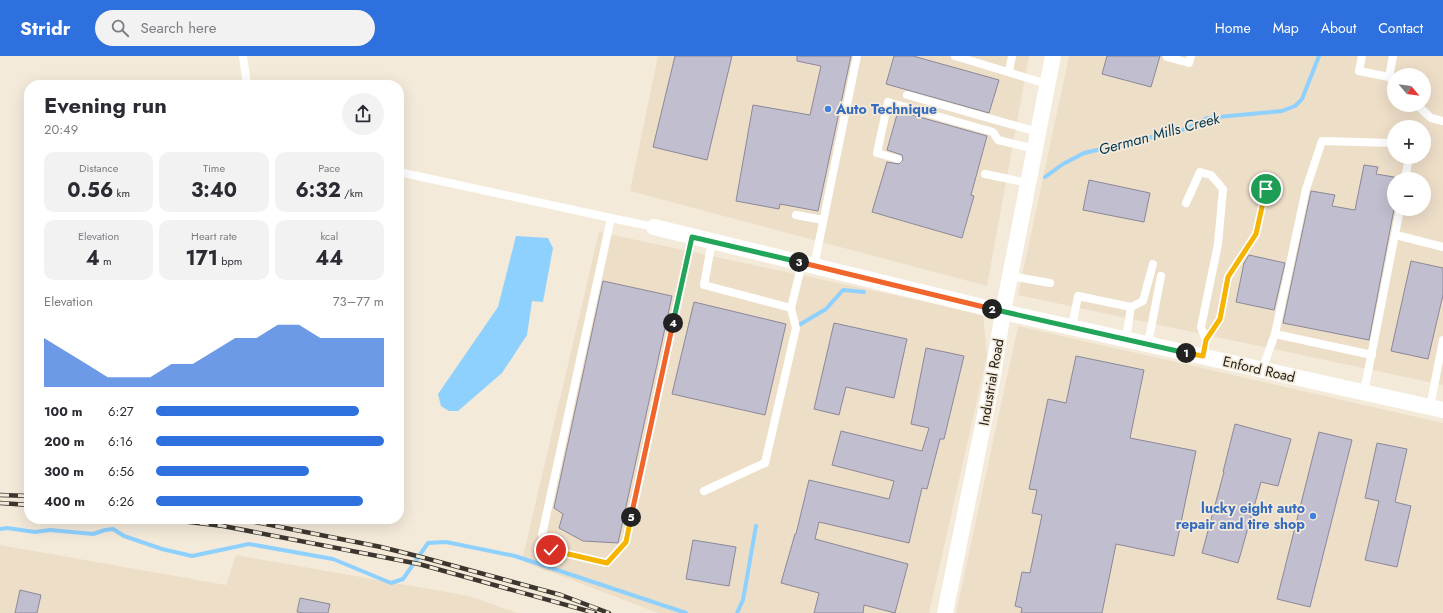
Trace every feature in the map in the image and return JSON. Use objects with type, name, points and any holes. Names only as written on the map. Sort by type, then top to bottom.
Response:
[{"type":"street","name":"Industrial Road","points":[[945,613],[992,381],[1003,312],[1053,56]]},
{"type":"street","name":"Enford Road","points":[[654,228],[1003,312],[1436,408]]},
{"type":"lane","points":[[243,56],[246,80]]},
{"type":"lane","points":[[704,491],[765,463],[796,328],[791,308],[808,265],[823,220],[857,56]]},
{"type":"lane","points":[[955,56],[1048,84]]},
{"type":"lane","points":[[1009,72],[1012,56]]},
{"type":"lane","points":[[1167,57],[1189,63],[1192,56]]},
{"type":"lane","points":[[1362,56],[1359,71],[1387,79]]},
{"type":"lane","points":[[1392,68],[1393,56]]},
{"type":"lane","points":[[907,95],[1038,132]]},
{"type":"lane","points":[[898,159],[877,152],[888,102],[993,132],[998,140],[1034,149]]},
{"type":"lane","points":[[1425,112],[1431,118],[1443,121]]},
{"type":"lane","points":[[1262,370],[1275,334],[1306,188],[1322,141],[1387,143]]},
{"type":"lane","points":[[1186,203],[1200,172],[1211,175],[1223,189],[1218,244],[1201,328],[1206,340]]},
{"type":"lane","points":[[404,173],[654,228]]},
{"type":"lane","points":[[985,174],[1028,183]]},
{"type":"lane","points":[[1203,356],[1206,340],[1220,319],[1228,277],[1256,234],[1266,189]]},
{"type":"lane","points":[[796,215],[823,220]]},
{"type":"lane","points":[[1364,392],[1399,216]]},
{"type":"lane","points":[[611,218],[542,534],[551,550],[607,563],[626,542],[692,237]]},
{"type":"lane","points":[[1396,235],[1443,247]]},
{"type":"lane","points":[[712,241],[704,285],[791,308]]},
{"type":"lane","points":[[1072,327],[1078,296],[1131,307],[1143,301],[1152,264]]},
{"type":"lane","points":[[1010,276],[1050,283]]},
{"type":"lane","points":[[1148,344],[1161,276]]},
{"type":"lane","points":[[1126,339],[1131,307]]},
{"type":"lane","points":[[1275,334],[1372,355]]},
{"type":"lane","points":[[1436,408],[1443,340]]},
{"type":"shaded area","points":[[658,56],[1029,56],[987,286],[630,191]]},
{"type":"shaded area","points":[[1069,56],[1443,56],[1443,385],[1018,295]]},
{"type":"shaded area","points":[[599,232],[983,314],[987,356],[929,613],[658,613],[522,561]]},
{"type":"shaded area","points":[[1018,326],[1443,423],[1443,613],[956,613]]},
{"type":"shaded area","points":[[0,545],[226,585],[236,555],[469,596],[517,613],[0,613]]},
{"type":"water","points":[[516,236],[548,238],[553,248],[543,302],[532,301],[527,335],[502,373],[458,411],[449,411],[441,406],[438,394],[498,307]]},
{"type":"building","points":[[675,56],[732,56],[707,160],[653,147]]},
{"type":"building","points":[[797,56],[851,56],[818,211],[780,204],[779,209],[736,201],[753,105],[810,115],[821,66],[797,61]]},
{"type":"building","points":[[894,56],[913,56],[999,80],[989,113],[886,84]]},
{"type":"building","points":[[1107,56],[1160,56],[1151,87],[1102,74]]},
{"type":"building","points":[[898,111],[987,136],[971,195],[974,196],[962,238],[872,212],[887,162],[899,164],[903,160],[902,155],[887,150]]},
{"type":"building","points":[[1364,165],[1378,167],[1376,174],[1387,176],[1387,216],[1393,216],[1369,340],[1283,323],[1311,191],[1335,195],[1332,206],[1355,210]]},
{"type":"building","points":[[1089,180],[1150,193],[1144,222],[1083,210]]},
{"type":"building","points":[[1249,255],[1285,263],[1274,310],[1236,302],[1244,263]]},
{"type":"building","points":[[1411,261],[1443,268],[1443,295],[1428,359],[1391,351]]},
{"type":"building","points":[[603,281],[672,296],[618,543],[583,541],[559,528],[563,514],[554,508]]},
{"type":"building","points":[[694,302],[786,324],[765,415],[672,394]]},
{"type":"building","points":[[834,323],[907,339],[894,398],[846,387],[839,415],[814,409]]},
{"type":"building","points":[[926,348],[964,356],[944,439],[940,439],[927,489],[922,488],[909,543],[819,522],[815,539],[908,564],[895,613],[864,605],[863,613],[814,613],[819,593],[781,583],[796,534],[809,480],[889,499],[894,481],[832,465],[841,431],[922,451],[929,428],[911,424]]},
{"type":"building","points":[[1076,356],[1144,370],[1130,438],[1196,451],[1174,556],[1116,544],[1102,613],[1021,613],[1022,608],[1015,606],[1022,572],[1030,573],[1042,515],[1032,513],[1037,490],[1029,489],[1048,399],[1066,403]]},
{"type":"building","points":[[1235,424],[1291,439],[1278,486],[1261,482],[1238,563],[1202,553],[1224,472]]},
{"type":"building","points":[[1319,432],[1352,440],[1310,607],[1277,599]]},
{"type":"building","points":[[1377,443],[1407,449],[1395,502],[1411,506],[1397,567],[1365,560],[1379,501],[1365,498]]},
{"type":"building","points":[[693,540],[736,547],[729,586],[686,579]]},
{"type":"building","points":[[20,590],[41,595],[37,613],[15,613]]},
{"type":"building","points":[[300,598],[330,604],[328,613],[297,612]]},
{"type":"waterway","name":"German Mills Creek","points":[[1045,177],[1063,164],[1084,153],[1186,129],[1207,118],[1282,111],[1295,106],[1302,99],[1319,56]]},
{"type":"waterway","name":"German Mills Creek","points":[[799,325],[826,309],[843,290],[864,292]]},
{"type":"waterway","name":"German Mills Creek","points":[[737,613],[743,600],[756,526]]},
{"type":"waterway","name":"German Mills Creek","points":[[0,529],[7,528],[35,532],[50,530],[93,534],[113,529],[124,536],[162,549],[192,556],[249,544],[333,559],[391,583],[403,579],[428,543],[446,542],[515,556],[686,613]]},
{"type":"railway","points":[[0,495],[24,496]]},
{"type":"railway","points":[[0,503],[24,505]]},
{"type":"railway","points":[[206,524],[419,564],[595,613]]},
{"type":"railway","points":[[265,524],[381,547],[421,557],[561,595],[609,613]]},
{"type":"place","name":"Auto Technique","points":[[828,109]]},
{"type":"place","name":"lucky eight auto repair and tire shop","points":[[1313,516]]},
{"type":"route","points":[[551,550],[607,563],[626,542],[692,237],[1003,312],[1203,356],[1206,340],[1220,319],[1228,277],[1256,234],[1266,189]]}]
